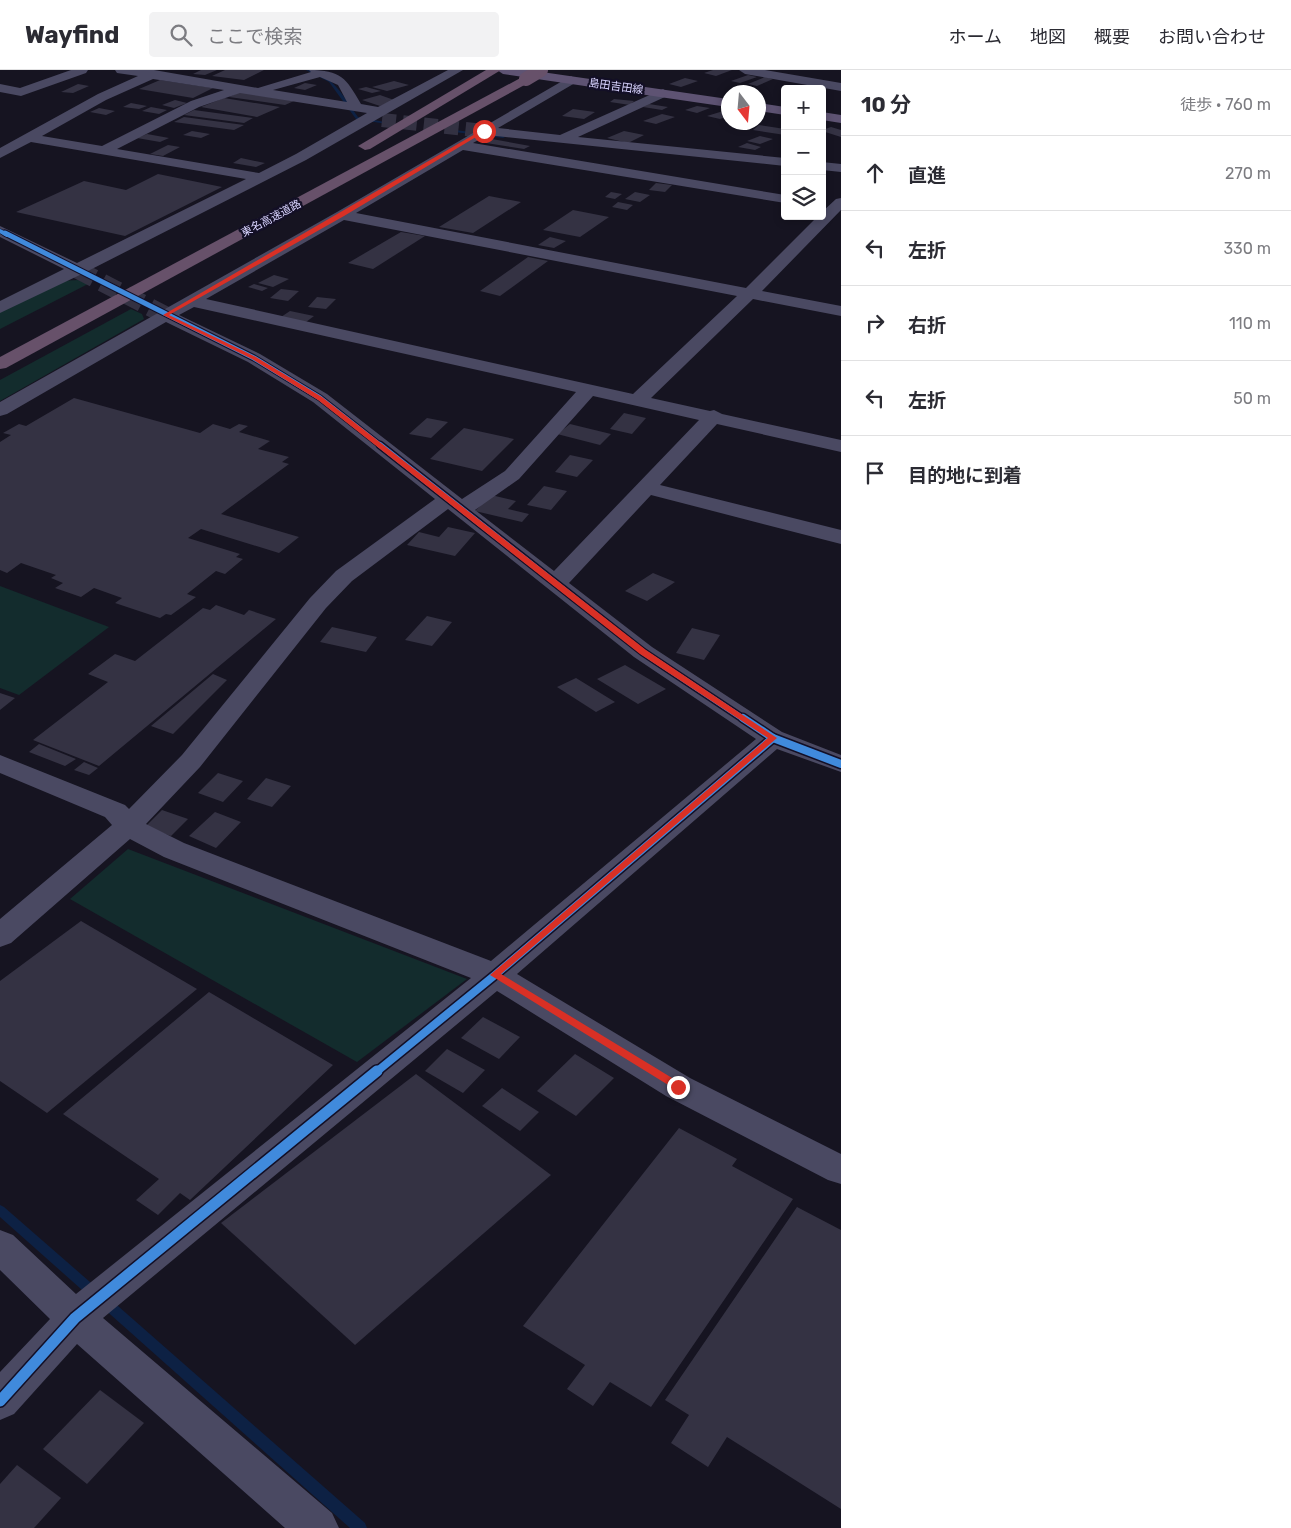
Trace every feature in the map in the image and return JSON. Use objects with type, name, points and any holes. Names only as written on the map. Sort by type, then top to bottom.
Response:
[{"type":"highway","name":"東名高速道路","points":[[253,210],[506,73],[541,70]]},
{"type":"highway","name":"東名高速道路","points":[[0,364],[506,73]]},
{"type":"highway","points":[[357,152],[506,73]]},
{"type":"highway","points":[[93,295],[127,277]]},
{"type":"main road","name":"島田吉田線","points":[[506,73],[557,78],[570,75],[721,102]]},
{"type":"main road","points":[[766,108],[781,110]]},
{"type":"main road","points":[[826,117],[841,119]]},
{"type":"street","points":[[0,88],[21,92],[82,70]]},
{"type":"street","points":[[122,70],[157,72],[356,107],[372,118]]},
{"type":"street","points":[[0,308],[260,177],[372,118],[457,70]]},
{"type":"street","points":[[745,70],[832,88]]},
{"type":"street","points":[[0,154],[102,97],[157,72]]},
{"type":"street","points":[[258,91],[316,73],[343,83],[356,107]]},
{"type":"street","points":[[0,410],[342,215],[480,133],[570,75]]},
{"type":"street","points":[[104,150],[195,104],[242,88]]},
{"type":"street","points":[[561,139],[663,93]]},
{"type":"street","points":[[480,133],[561,139],[781,162]]},
{"type":"street","points":[[31,138],[260,177]]},
{"type":"street","points":[[460,145],[781,198]]},
{"type":"street","points":[[826,166],[841,168]]},
{"type":"street","points":[[638,400],[750,293],[835,206]]},
{"type":"street","points":[[342,215],[841,311]]},
{"type":"street","points":[[0,231],[78,270]]},
{"type":"street","points":[[192,301],[589,390],[714,416],[841,446]]},
{"type":"street","points":[[165,315],[254,358],[320,398],[643,652],[773,738],[841,764]]},
{"type":"street","points":[[0,936],[128,826],[191,761],[318,603],[344,576],[455,504],[512,476],[589,390]]},
{"type":"street","points":[[555,584],[714,416]]},
{"type":"street","points":[[647,488],[841,537]]},
{"type":"street","points":[[0,1401],[77,1317],[495,975],[773,738]]},
{"type":"street","points":[[0,762],[115,811],[128,826],[174,850],[495,975],[678,1087],[841,1170]]},
{"type":"street","points":[[0,1246],[77,1317],[317,1528]]},
{"type":"green space","points":[[78,280],[88,284],[0,329],[0,312],[60,281]]},
{"type":"green space","points":[[131,309],[142,314],[144,319],[0,401],[0,380]]},
{"type":"green space","points":[[0,586],[109,627],[19,695],[0,688]]},
{"type":"green space","points":[[128,849],[467,979],[357,1062],[70,899]]},
{"type":"building","points":[[201,70],[217,70],[205,75],[193,74]]},
{"type":"building","points":[[225,70],[264,70],[244,80],[212,76]]},
{"type":"building","points":[[713,70],[732,70],[716,76],[704,73]]},
{"type":"building","points":[[748,75],[757,77],[740,83],[731,81]]},
{"type":"building","points":[[765,77],[773,79],[759,85],[748,84]]},
{"type":"building","points":[[685,78],[698,81],[681,87],[669,84]]},
{"type":"building","points":[[160,80],[213,88],[193,98],[139,89]]},
{"type":"building","points":[[394,81],[409,85],[387,91],[372,87]]},
{"type":"building","points":[[305,83],[317,85],[305,90],[294,88]]},
{"type":"building","points":[[78,84],[89,86],[73,93],[61,92]]},
{"type":"building","points":[[366,87],[381,91],[372,93],[358,89]]},
{"type":"building","points":[[239,92],[294,101],[285,105],[229,97]]},
{"type":"building","points":[[380,95],[394,100],[380,106],[362,100]]},
{"type":"building","points":[[224,98],[280,107],[257,117],[201,107]]},
{"type":"building","points":[[614,99],[634,101],[630,105],[610,102]]},
{"type":"building","points":[[175,100],[187,103],[174,108],[162,105]]},
{"type":"building","points":[[131,103],[147,106],[139,109],[123,107]]},
{"type":"building","points":[[649,104],[668,107],[662,110],[643,107]]},
{"type":"building","points":[[697,106],[710,108],[697,113],[685,110]]},
{"type":"building","points":[[151,107],[167,110],[159,114],[142,111]]},
{"type":"building","points":[[99,108],[115,111],[106,115],[90,112]]},
{"type":"building","points":[[573,109],[595,112],[584,119],[562,116]]},
{"type":"building","points":[[194,110],[253,118],[244,123],[184,115]]},
{"type":"building","points":[[720,112],[721,112],[720,119],[707,116]]},
{"type":"building","points":[[662,114],[675,117],[656,124],[643,121]]},
{"type":"building","points":[[184,117],[244,125],[234,130],[174,122]]},
{"type":"building","points":[[766,126],[781,128],[781,134],[753,130],[766,130]]},
{"type":"building","points":[[831,127],[841,130],[841,137],[826,132],[826,129]]},
{"type":"building","points":[[192,131],[210,134],[201,138],[183,135]]},
{"type":"building","points":[[624,131],[644,135],[628,143],[607,138]]},
{"type":"building","points":[[147,134],[169,138],[160,142],[137,138]]},
{"type":"building","points":[[760,136],[773,139],[760,144],[747,141]]},
{"type":"building","points":[[492,139],[530,146],[524,149],[486,143]]},
{"type":"building","points":[[747,143],[761,147],[755,150],[738,147]]},
{"type":"building","points":[[168,145],[180,147],[163,156],[150,154]]},
{"type":"building","points":[[241,158],[265,163],[256,167],[233,163]]},
{"type":"building","points":[[158,174],[222,187],[125,236],[16,212],[84,181],[126,190]]},
{"type":"building","points":[[656,183],[672,185],[665,192],[649,190]]},
{"type":"building","points":[[611,192],[622,194],[615,199],[605,197]]},
{"type":"building","points":[[635,192],[650,195],[640,202],[625,199]]},
{"type":"building","points":[[489,196],[521,202],[473,233],[439,227]]},
{"type":"building","points":[[618,202],[633,205],[627,210],[612,207]]},
{"type":"building","points":[[573,210],[609,217],[580,237],[543,230]]},
{"type":"building","points":[[401,232],[425,236],[373,269],[348,263]]},
{"type":"building","points":[[550,237],[566,241],[554,248],[538,245]]},
{"type":"building","points":[[528,257],[548,261],[500,296],[480,291]]},
{"type":"building","points":[[274,275],[289,279],[273,287],[258,283]]},
{"type":"building","points":[[254,284],[268,288],[262,291],[248,287]]},
{"type":"building","points":[[281,289],[299,291],[288,301],[270,298]]},
{"type":"building","points":[[317,297],[336,299],[326,309],[308,307]]},
{"type":"building","points":[[290,311],[314,316],[306,322],[281,317]]},
{"type":"building","points":[[74,398],[200,433],[213,424],[230,429],[239,424],[248,426],[239,432],[270,441],[258,449],[289,457],[282,462],[289,464],[221,514],[299,537],[279,553],[201,529],[188,538],[240,554],[236,557],[243,559],[225,574],[216,571],[187,594],[196,597],[171,615],[166,614],[160,618],[115,603],[122,598],[94,588],[81,597],[55,588],[63,583],[51,578],[56,575],[21,563],[7,573],[0,570],[0,442],[11,435],[3,433],[19,424],[26,426]]},
{"type":"building","points":[[624,413],[646,418],[632,434],[610,429]]},
{"type":"building","points":[[427,418],[448,422],[431,438],[409,434]]},
{"type":"building","points":[[570,424],[611,434],[600,445],[557,434]]},
{"type":"building","points":[[464,428],[514,439],[482,471],[430,459]]},
{"type":"building","points":[[570,455],[593,460],[577,477],[555,472]]},
{"type":"building","points":[[544,486],[567,491],[551,510],[527,505]]},
{"type":"building","points":[[491,495],[516,501],[508,509],[529,514],[522,522],[475,511]]},
{"type":"building","points":[[448,527],[475,533],[455,556],[407,545],[419,532],[439,537]]},
{"type":"building","points":[[653,573],[675,582],[647,601],[625,591]]},
{"type":"building","points":[[216,605],[244,615],[249,610],[276,619],[99,766],[33,740],[108,682],[88,674],[115,654],[135,661],[203,608],[210,610]]},
{"type":"building","points":[[427,616],[452,622],[432,646],[405,640]]},
{"type":"building","points":[[332,627],[377,637],[366,652],[320,642]]},
{"type":"building","points":[[692,628],[720,635],[704,660],[676,653]]},
{"type":"building","points":[[625,665],[666,689],[638,704],[597,679]]},
{"type":"building","points":[[213,674],[227,680],[173,734],[151,726]]},
{"type":"building","points":[[576,678],[615,702],[596,712],[557,687]]},
{"type":"building","points":[[0,693],[15,698],[0,710]]},
{"type":"building","points":[[39,744],[76,759],[65,766],[29,752]]},
{"type":"building","points":[[84,762],[98,768],[89,775],[74,770]]},
{"type":"building","points":[[218,773],[243,781],[223,802],[198,793]]},
{"type":"building","points":[[266,778],[291,786],[272,807],[247,799]]},
{"type":"building","points":[[162,810],[188,819],[171,836],[145,827]]},
{"type":"building","points":[[215,812],[241,822],[216,848],[189,836]]},
{"type":"building","points":[[81,921],[197,989],[47,1113],[0,1081],[0,981]]},
{"type":"building","points":[[209,992],[333,1065],[190,1200],[180,1193],[158,1215],[136,1200],[159,1179],[63,1114]]},
{"type":"building","points":[[483,1017],[520,1037],[499,1059],[461,1038]]},
{"type":"building","points":[[447,1049],[485,1070],[463,1093],[425,1071]]},
{"type":"building","points":[[575,1054],[614,1078],[576,1116],[537,1091]]},
{"type":"building","points":[[416,1074],[551,1175],[355,1345],[221,1223]]},
{"type":"building","points":[[502,1088],[539,1112],[520,1131],[482,1106]]},
{"type":"building","points":[[679,1128],[737,1159],[732,1166],[793,1199],[651,1407],[610,1382],[593,1406],[567,1389],[585,1365],[523,1326]]},
{"type":"building","points":[[797,1207],[841,1230],[841,1509],[727,1437],[708,1467],[671,1443],[689,1415],[665,1400]]},
{"type":"building","points":[[100,1390],[144,1423],[87,1484],[43,1449]]},
{"type":"building","points":[[17,1465],[61,1498],[34,1528],[0,1528],[0,1484]]},
{"type":"waterway","points":[[308,70],[330,81],[357,118],[399,125]]},
{"type":"waterway","points":[[447,130],[503,137]]},
{"type":"waterway","points":[[0,1210],[94,1293]]},
{"type":"waterway","points":[[106,1303],[360,1528]]},
{"type":"tunnel","points":[[382,120],[484,131]]},
{"type":"tunnel","points":[[78,270],[165,315]]},
{"type":"cycle path","points":[[0,231],[254,358],[320,398],[643,652],[773,738],[841,764]]},
{"type":"cycle path","points":[[0,1401],[75,1318],[495,975],[773,738]]},
{"type":"route","points":[[484,131],[342,215],[165,315],[254,358],[320,398],[643,652],[773,738],[495,975],[678,1087]]}]
